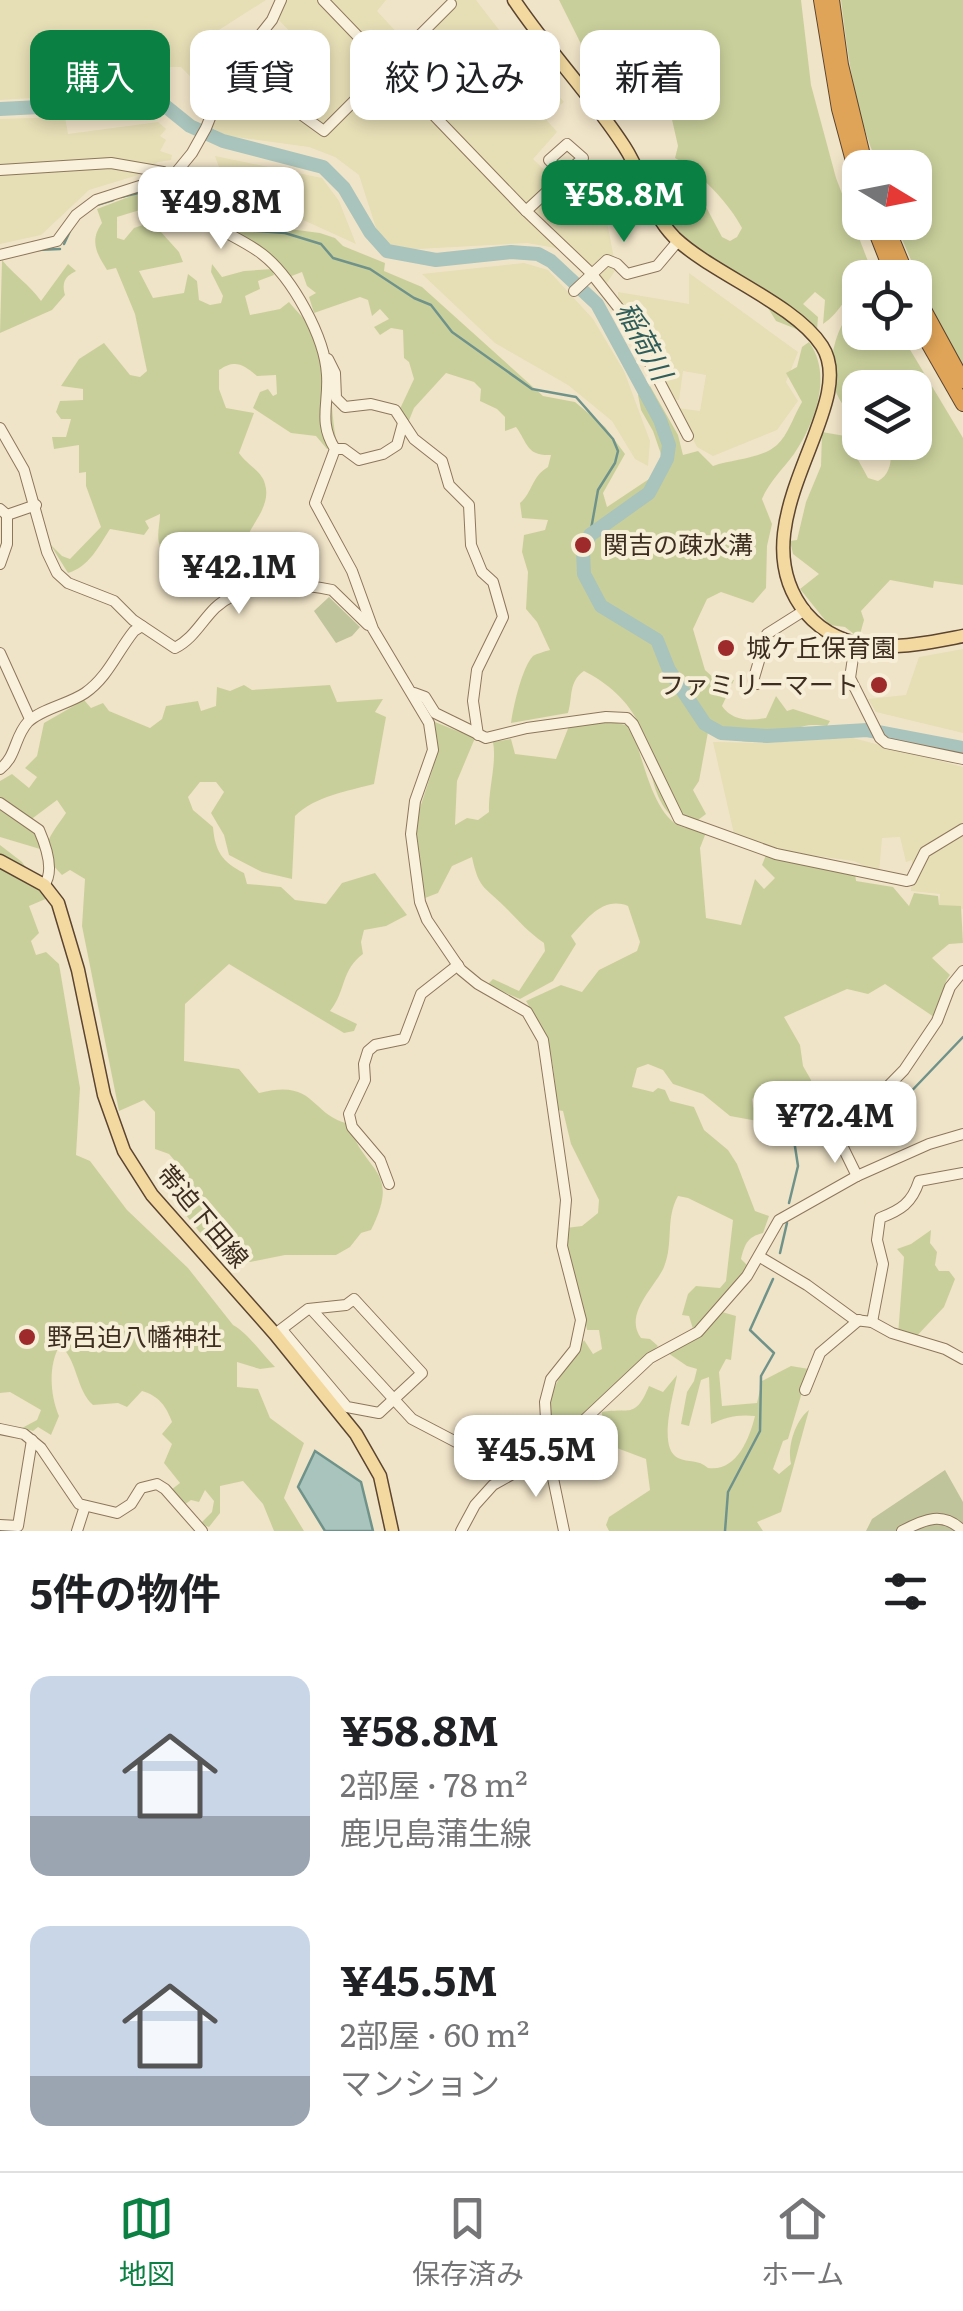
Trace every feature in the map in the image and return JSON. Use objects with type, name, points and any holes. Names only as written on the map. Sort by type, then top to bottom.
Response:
[{"type":"highway","points":[[821,0],[838,110],[849,150]]},
{"type":"highway","points":[[832,0],[841,65],[862,150]]},
{"type":"highway","points":[[932,324],[963,380]]},
{"type":"highway","points":[[932,350],[963,404]]},
{"type":"main road","points":[[514,0],[625,147],[654,212],[678,241],[806,328],[828,358],[830,393],[792,497],[784,541],[790,586],[804,610],[832,634],[855,644],[890,647],[963,636]]},
{"type":"main road","points":[[0,861],[44,886]]},
{"type":"main road","name":"帯迫下田線","points":[[44,886],[58,903],[66,924],[104,1095],[124,1151],[152,1195],[278,1332],[356,1434],[380,1476],[392,1531]]},
{"type":"street","points":[[264,30],[281,0]]},
{"type":"street","points":[[323,0],[352,30]]},
{"type":"street","points":[[425,30],[451,4]]},
{"type":"street","points":[[309,120],[324,131],[350,105]]},
{"type":"street","points":[[0,255],[56,241],[76,215],[96,200],[171,176],[195,147],[209,120]]},
{"type":"street","points":[[438,120],[591,273],[625,316],[688,436]]},
{"type":"street","points":[[0,170],[111,163],[150,168],[195,187],[203,218],[261,253],[299,300],[335,373],[336,398],[345,407],[371,404],[394,410],[414,439],[442,460],[449,485],[469,505],[471,545],[482,572],[493,582],[502,612],[501,626],[478,670],[473,700],[478,735]]},
{"type":"street","points":[[526,212],[564,176]]},
{"type":"street","points":[[574,291],[606,260],[627,274],[651,269],[678,241]]},
{"type":"street","points":[[325,355],[328,387],[324,431],[335,449]]},
{"type":"street","points":[[335,449],[344,449],[359,460],[382,454],[398,445],[403,423]]},
{"type":"street","points":[[0,428],[24,470],[47,552],[57,573],[68,583],[114,601],[142,626],[178,648],[218,605],[252,589],[278,586],[332,590],[372,629],[430,722],[433,750],[412,815],[411,834],[427,920],[458,966],[478,984],[532,1018],[543,1040],[551,1081],[566,1200],[562,1246],[581,1320],[575,1349],[550,1379],[546,1392],[548,1454],[564,1531]]},
{"type":"street","points":[[335,449],[315,503],[352,571],[372,629]]},
{"type":"street","points":[[0,564],[7,544],[4,512],[36,505]]},
{"type":"street","points":[[757,684],[752,681],[768,634],[804,610]]},
{"type":"street","points":[[0,769],[15,754],[16,741],[30,719],[82,695],[96,684],[134,631],[142,626]]},
{"type":"street","points":[[855,644],[850,678],[880,738],[886,743],[963,759]]},
{"type":"street","points":[[0,653],[30,719]]},
{"type":"street","points":[[413,692],[425,697],[435,713],[492,738],[527,728],[606,717],[626,718],[633,724],[673,812],[682,821],[776,854],[911,880],[925,852],[963,830]]},
{"type":"street","points":[[0,803],[39,830],[49,866],[49,879],[44,886]]},
{"type":"street","points":[[389,1184],[380,1160],[352,1126],[349,1114],[365,1080],[368,1051],[375,1044],[404,1039],[421,994],[458,966]]},
{"type":"street","points":[[856,1176],[834,1132],[856,1119],[904,1070],[937,1021],[950,987],[963,971]]},
{"type":"street","points":[[461,1531],[475,1505],[493,1485],[548,1454],[650,1358],[694,1335],[727,1301],[760,1256],[779,1220],[856,1176],[963,1134]]},
{"type":"street","points":[[872,1322],[883,1264],[877,1240],[880,1218],[903,1210],[919,1181],[963,1173]]},
{"type":"street","points":[[760,1256],[859,1320],[946,1349],[963,1360]]},
{"type":"street","points":[[354,1299],[422,1373],[378,1413],[347,1407],[278,1332],[308,1309],[312,1310],[346,1305],[354,1299]]},
{"type":"street","points":[[312,1310],[412,1418],[458,1443],[483,1425]]},
{"type":"street","points":[[805,1390],[820,1352],[859,1320]]},
{"type":"street","points":[[0,1429],[24,1434],[41,1448],[70,1494],[85,1506],[118,1513],[131,1504],[142,1488],[156,1484],[202,1531]]},
{"type":"street","points":[[0,1526],[18,1526],[32,1440]]},
{"type":"street","points":[[76,1531],[85,1506]]},
{"type":"street","points":[[902,1531],[940,1518],[952,1520],[963,1531]]},
{"type":"shaded area","points":[[0,0],[266,0],[219,30],[190,30],[190,76],[181,67],[170,67],[170,30],[30,30],[30,98],[0,100]]},
{"type":"shaded area","points":[[285,0],[386,0],[377,11],[394,30],[350,30],[350,120],[547,120],[557,132],[533,159],[559,184],[563,180],[607,222],[616,269],[605,286],[572,253],[550,247],[527,243],[399,250],[383,242],[359,175],[335,157],[309,147],[228,136],[212,128],[215,120],[330,120],[330,30],[288,30],[277,18]]},
{"type":"shaded area","points":[[452,0],[476,0],[499,30],[428,30]]},
{"type":"shaded area","points":[[0,119],[66,120],[68,134],[158,122],[166,129],[160,136],[166,140],[160,151],[172,155],[171,160],[89,190],[41,235],[0,244]]},
{"type":"shaded area","points":[[215,156],[322,178],[339,201],[356,244],[301,219],[262,218],[233,206]]},
{"type":"shaded area","points":[[524,263],[548,270],[593,319],[624,371],[650,441],[648,466],[635,459],[612,421],[568,385],[495,343],[422,274]]},
{"type":"shaded area","points":[[689,273],[798,352],[786,382],[798,401],[777,430],[713,456],[697,447],[677,408],[700,411],[706,375],[683,371],[679,400],[672,399],[618,300],[618,292],[689,304]]},
{"type":"shaded area","points":[[963,649],[963,733],[876,712],[868,699],[906,695],[919,657]]},
{"type":"shaded area","points":[[853,738],[963,767],[963,909],[939,905],[940,894],[911,891],[912,860],[906,862],[900,837],[882,838],[879,873],[854,861],[779,851],[734,834],[713,742]]},
{"type":"green space","points":[[559,0],[801,0],[811,85],[842,194],[842,240],[860,240],[867,260],[842,260],[842,305],[823,324],[825,300],[815,292],[803,304],[818,317],[817,330],[809,334],[776,321],[754,285],[692,245],[663,215],[680,208],[674,162],[686,169],[722,237],[730,241],[742,228],[713,189],[675,158],[678,146],[672,120],[720,120],[720,30],[580,30],[580,42]]},
{"type":"green space","points":[[841,0],[963,0],[963,371],[932,308],[932,260],[911,260],[902,240],[932,240],[932,150],[872,150],[850,64]]},
{"type":"green space","points":[[139,193],[151,194],[156,205],[117,217],[117,238],[124,240],[134,228],[152,222],[183,262],[139,271],[153,298],[184,293],[188,274],[197,281],[199,300],[210,305],[221,303],[223,296],[211,272],[212,264],[222,277],[272,269],[274,275],[258,281],[260,289],[245,296],[250,315],[280,309],[289,302],[315,333],[325,359],[337,443],[327,449],[316,436],[291,433],[253,408],[260,392],[268,389],[273,396],[277,394],[276,375],[257,376],[234,364],[219,370],[219,389],[226,408],[254,413],[239,453],[261,475],[266,491],[264,505],[245,542],[239,585],[227,591],[202,591],[172,569],[159,542],[160,514],[145,521],[149,528],[144,535],[110,529],[88,561],[68,573],[50,544],[70,559],[101,527],[86,486],[86,472],[79,473],[79,445],[54,449],[52,437],[66,437],[71,419],[61,419],[56,412],[60,401],[83,400],[83,389],[61,386],[79,359],[104,343],[130,375],[140,377],[147,371],[135,314],[116,268],[107,270],[95,242],[102,223],[97,209]]},
{"type":"green space","points":[[218,215],[277,222],[289,229],[335,238],[343,246],[385,263],[384,271],[422,287],[543,396],[575,402],[605,427],[625,454],[603,493],[607,507],[655,475],[662,457],[638,395],[650,386],[678,435],[683,455],[698,451],[713,466],[755,456],[781,441],[802,402],[786,373],[797,367],[802,347],[809,342],[820,369],[814,414],[802,442],[762,499],[772,524],[766,588],[753,603],[721,592],[707,599],[693,629],[705,670],[717,681],[734,680],[722,706],[731,715],[766,718],[776,696],[787,711],[793,709],[830,721],[827,726],[803,727],[758,742],[708,732],[699,781],[693,790],[706,814],[681,823],[656,792],[643,738],[630,708],[584,671],[575,680],[568,713],[511,723],[529,661],[550,650],[526,609],[528,572],[522,552],[524,535],[545,530],[548,520],[522,518],[520,503],[548,467],[551,455],[532,451],[516,427],[505,431],[505,417],[480,401],[481,389],[474,382],[446,373],[414,408],[408,423],[398,413],[414,379],[404,358],[403,330],[391,328],[380,335],[374,327],[389,319],[380,309],[372,316],[368,300],[360,297],[314,313],[309,297],[316,293],[307,286],[302,272],[289,277],[271,260],[228,240],[211,219]]},
{"type":"green space","points":[[2,260],[41,301],[68,264],[76,271],[66,278],[65,295],[52,310],[0,333]]},
{"type":"green space","points":[[841,328],[842,350],[910,350],[922,370],[842,370],[842,402],[832,378],[835,344]]},
{"type":"green space","points":[[932,386],[963,438],[963,585],[934,581],[933,588],[890,580],[861,611],[864,620],[859,638],[845,627],[829,625],[800,589],[819,574],[793,554],[790,541],[797,540],[806,502],[821,466],[822,432],[842,435],[842,460],[858,460],[868,478],[878,481],[891,460],[932,460]]},
{"type":"green space","points":[[329,597],[360,627],[352,636],[336,643],[314,611]]},
{"type":"green space","points":[[244,685],[252,690],[330,685],[337,702],[383,699],[375,712],[386,717],[374,784],[322,799],[295,816],[292,879],[262,872],[229,855],[224,835],[211,813],[224,792],[216,782],[200,782],[188,797],[193,810],[213,827],[221,855],[244,873],[247,884],[281,887],[295,900],[326,904],[342,883],[375,873],[407,915],[386,926],[364,930],[363,954],[351,967],[330,1011],[357,1024],[354,1031],[344,1033],[229,964],[185,1004],[184,1061],[239,1069],[259,1093],[291,1090],[349,1124],[382,1182],[383,1194],[371,1230],[361,1233],[350,1247],[336,1255],[285,1255],[250,1262],[213,1249],[158,1180],[176,1162],[169,1154],[155,1149],[155,1112],[144,1100],[119,1111],[82,926],[85,879],[70,870],[62,875],[47,850],[66,813],[57,800],[33,818],[40,849],[0,837],[0,781],[12,774],[29,788],[37,777],[25,768],[37,756],[44,723],[84,700],[91,708],[103,703],[109,711],[150,728],[162,719],[166,706],[198,701],[201,711],[216,706],[217,687],[230,691]]},
{"type":"green space","points":[[430,720],[475,738],[457,781],[455,825],[467,818],[478,820],[489,812],[493,742],[511,739],[515,754],[556,759],[569,726],[608,721],[630,726],[650,784],[665,813],[686,828],[709,825],[700,848],[706,918],[741,925],[755,879],[764,889],[775,878],[762,865],[766,855],[854,867],[856,881],[893,887],[909,906],[914,893],[938,896],[939,905],[961,906],[963,943],[949,944],[932,958],[950,975],[934,1017],[885,984],[868,994],[847,989],[784,1017],[800,1045],[803,1066],[811,1080],[811,1095],[838,1108],[865,1101],[862,1110],[842,1116],[810,1107],[803,1111],[786,1096],[766,1091],[752,1099],[753,1107],[768,1119],[763,1122],[730,1116],[703,1094],[673,1084],[663,1070],[648,1064],[637,1068],[632,1087],[653,1092],[658,1088],[665,1090],[670,1101],[694,1107],[704,1130],[728,1150],[737,1164],[755,1211],[769,1216],[763,1233],[750,1239],[744,1249],[741,1259],[750,1268],[734,1291],[693,1329],[689,1316],[682,1315],[688,1294],[696,1286],[720,1288],[726,1281],[733,1220],[678,1196],[664,1267],[636,1319],[641,1338],[658,1346],[551,1445],[549,1408],[557,1382],[584,1340],[593,1354],[602,1349],[599,1330],[587,1330],[566,1241],[566,1228],[582,1226],[598,1213],[599,1200],[571,1144],[563,1111],[557,1110],[550,1052],[526,1001],[561,985],[582,992],[599,970],[637,951],[640,942],[628,906],[611,904],[589,916],[571,936],[576,944],[553,981],[520,999],[487,985],[493,979],[519,991],[545,951],[544,943],[484,888],[472,857],[452,866],[438,893],[425,898],[416,864],[417,817],[433,768],[435,749]]},
{"type":"green space","points":[[0,845],[22,862],[48,898],[29,906],[39,933],[31,941],[36,955],[46,952],[59,964],[80,1088],[76,1155],[90,1161],[127,1210],[188,1268],[233,1325],[275,1367],[260,1369],[237,1362],[237,1387],[258,1389],[270,1418],[304,1443],[284,1498],[304,1531],[274,1531],[263,1504],[243,1481],[220,1486],[220,1513],[209,1527],[200,1524],[212,1512],[214,1501],[205,1490],[199,1502],[191,1500],[184,1505],[171,1490],[180,1483],[164,1463],[172,1444],[162,1434],[172,1422],[164,1406],[142,1391],[127,1407],[118,1403],[93,1405],[60,1345],[52,1380],[59,1416],[51,1435],[38,1427],[33,1431],[22,1428],[37,1420],[41,1410],[10,1392],[0,1393]]},
{"type":"green space","points":[[931,1230],[930,1243],[937,1252],[935,1265],[939,1271],[949,1271],[955,1279],[944,1307],[913,1340],[898,1335],[904,1257],[897,1249]]},
{"type":"green space","points":[[722,1312],[736,1316],[731,1360],[726,1359],[719,1372],[722,1406],[757,1403],[762,1381],[791,1366],[809,1369],[788,1439],[783,1441],[773,1469],[779,1474],[791,1464],[793,1435],[809,1410],[781,1512],[757,1522],[763,1531],[609,1531],[609,1517],[650,1490],[646,1459],[601,1442],[602,1412],[635,1408],[649,1386],[663,1392],[677,1375],[668,1432],[672,1452],[678,1458],[718,1468],[734,1460],[745,1444],[755,1416],[732,1417],[711,1424],[709,1377],[701,1380],[689,1426],[681,1424],[687,1392],[697,1369],[665,1351]]},
{"type":"green space","points":[[945,1470],[963,1502],[963,1531],[866,1531],[872,1519]]},
{"type":"water","points":[[315,1451],[361,1482],[373,1531],[325,1531],[298,1487]]},
{"type":"waterway","name":"稲荷川","points":[[0,109],[159,101],[190,126],[223,141],[323,167],[344,188],[370,232],[387,251],[436,260],[511,252],[538,254],[551,261],[597,304],[660,420],[669,445],[667,459],[649,493],[590,535],[583,551],[584,574],[601,606],[657,640],[669,670],[705,724],[721,733],[767,736],[867,730],[963,748]]},
{"type":"waterway","points":[[121,197],[168,188],[194,198]]},
{"type":"waterway","points":[[97,205],[113,200]]},
{"type":"waterway","points":[[206,209],[215,221]]},
{"type":"waterway","points":[[230,229],[285,233],[321,244],[333,258],[370,269],[431,305],[452,332],[532,389],[576,397],[613,439],[618,451],[598,490],[590,535]]},
{"type":"waterway","points":[[64,244],[70,231]]},
{"type":"waterway","points":[[37,250],[60,249]]},
{"type":"waterway","points":[[841,1131],[882,1122],[963,1037]]},
{"type":"waterway","points":[[789,1203],[798,1166],[794,1140],[833,1132]]},
{"type":"waterway","points":[[780,1253],[787,1223]]},
{"type":"waterway","points":[[725,1531],[728,1492],[760,1431],[761,1376],[774,1353],[750,1330],[773,1279]]},
{"type":"place","name":"関吉の疎水溝","points":[[583,545]]},
{"type":"place","name":"城ケ丘保育園","points":[[726,648]]},
{"type":"place","name":"ファミリーマート","points":[[879,685]]},
{"type":"place","name":"野呂迫八幡神社","points":[[27,1337]]}]
